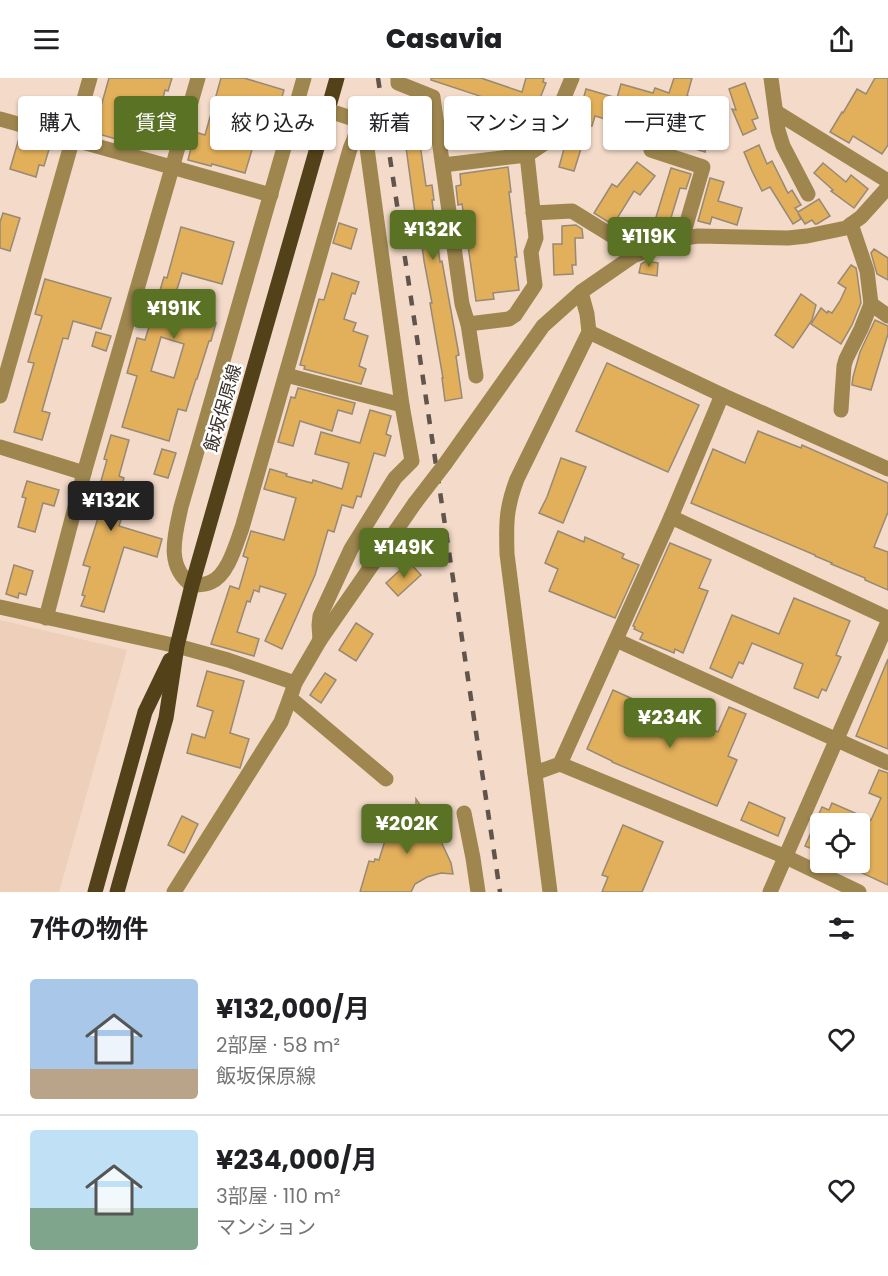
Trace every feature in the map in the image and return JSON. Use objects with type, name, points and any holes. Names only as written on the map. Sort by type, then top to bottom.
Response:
[{"type":"main road","name":"飯坂保原線","points":[[117,892],[166,718],[177,646],[192,585],[338,78]]},
{"type":"main road","name":"飯坂保原線","points":[[94,892],[145,712],[177,646]]},
{"type":"street","points":[[85,96],[90,78]]},
{"type":"street","points":[[46,618],[84,473],[198,78]]},
{"type":"street","points":[[303,96],[304,78]]},
{"type":"street","points":[[398,78],[398,83],[433,97],[462,304],[468,324],[476,376]]},
{"type":"street","points":[[443,165],[527,155],[545,143],[572,78]]},
{"type":"street","points":[[771,78],[778,130],[783,146],[808,194]]},
{"type":"street","points":[[776,112],[888,181]]},
{"type":"street","points":[[0,119],[18,124]]},
{"type":"street","points":[[102,148],[271,195]]},
{"type":"street","points":[[0,396],[69,150]]},
{"type":"street","points":[[286,150],[271,195],[181,507],[175,560],[177,569],[192,585],[210,583],[217,579],[229,562],[242,528],[350,150]]},
{"type":"street","points":[[320,640],[320,616],[351,549],[395,478],[412,461],[402,405],[367,150]]},
{"type":"street","points":[[651,150],[703,167],[682,239]]},
{"type":"street","points":[[468,324],[509,319],[515,315],[535,285],[531,252],[536,238],[527,155]]},
{"type":"street","points":[[174,892],[281,722],[293,691],[320,640],[415,503],[543,326],[581,292],[633,256],[682,239],[698,236],[788,238],[846,228],[861,217],[888,187]]},
{"type":"street","points":[[533,213],[572,211],[640,254]]},
{"type":"street","points":[[841,410],[844,366],[871,304],[867,271],[851,224]]},
{"type":"street","points":[[550,892],[507,554],[507,512],[517,479],[589,332],[581,292]]},
{"type":"street","points":[[871,304],[888,316]]},
{"type":"street","points":[[589,332],[722,395],[888,469]]},
{"type":"street","points":[[286,375],[402,405]]},
{"type":"street","points":[[560,764],[671,517],[722,395]]},
{"type":"street","points":[[0,447],[84,473]]},
{"type":"street","points":[[671,517],[888,620],[770,892]]},
{"type":"street","points":[[0,607],[177,646],[228,660],[293,691],[386,779]]},
{"type":"street","points":[[616,640],[888,763]]},
{"type":"street","points":[[534,773],[560,764],[786,857],[858,892]]},
{"type":"street","points":[[464,813],[474,858],[478,892]]},
{"type":"shaded area","points":[[0,620],[127,650],[59,892],[0,892]]},
{"type":"building","points":[[109,78],[172,78],[168,91],[165,90],[163,96],[114,96],[114,138],[102,135],[102,103]]},
{"type":"building","points":[[221,78],[244,78],[284,90],[282,96],[216,96]]},
{"type":"building","points":[[431,78],[481,78],[522,92],[526,78],[544,78],[543,82],[546,83],[541,96],[479,96],[431,80]]},
{"type":"building","points":[[674,78],[692,78],[687,96],[618,96],[621,84],[653,93],[655,88],[669,93]]},
{"type":"building","points":[[875,78],[888,78],[888,145],[882,154],[853,136],[849,143],[830,132],[857,89],[866,94]]},
{"type":"building","points":[[745,83],[758,118],[752,120],[756,129],[743,135],[732,109],[736,110],[729,89]]},
{"type":"building","points":[[586,89],[610,96],[603,96],[603,118],[595,116],[592,126],[591,96],[584,96]]},
{"type":"building","points":[[210,117],[210,150],[252,150],[245,173],[188,160],[190,150],[198,150],[198,133],[205,135]]},
{"type":"building","points":[[18,142],[18,150],[49,150],[44,166],[39,165],[36,177],[10,169]]},
{"type":"building","points":[[759,145],[767,164],[772,161],[788,193],[792,190],[801,205],[795,208],[798,212],[819,199],[830,216],[817,224],[812,220],[805,224],[798,213],[801,219],[793,224],[770,187],[762,191],[752,171],[744,152]]},
{"type":"building","points":[[406,150],[421,150],[426,186],[432,185],[440,262],[442,261],[459,355],[456,356],[462,398],[445,401],[418,213],[415,213]]},
{"type":"building","points":[[564,150],[581,150],[574,171],[559,167]]},
{"type":"building","points":[[637,162],[655,176],[640,195],[634,191],[613,225],[594,213],[612,184],[617,187]]},
{"type":"building","points":[[823,163],[846,182],[851,175],[868,189],[854,208],[831,191],[833,190],[814,173]]},
{"type":"building","points":[[508,167],[519,290],[493,293],[494,299],[476,301],[462,204],[458,205],[456,186],[461,185],[460,174]]},
{"type":"building","points":[[671,168],[691,174],[686,189],[680,188],[667,231],[653,227]]},
{"type":"building","points":[[710,178],[724,182],[718,201],[742,208],[737,225],[712,217],[710,224],[698,221]]},
{"type":"building","points":[[3,213],[20,218],[10,251],[0,248],[0,222]]},
{"type":"building","points":[[339,223],[357,229],[351,249],[333,243]]},
{"type":"building","points":[[576,225],[582,229],[583,238],[575,238],[576,265],[572,265],[573,274],[554,275],[553,244],[562,244],[562,226]]},
{"type":"building","points":[[181,227],[234,242],[222,284],[182,273],[171,309],[216,323],[186,411],[178,409],[169,441],[122,427],[137,376],[127,373],[137,338],[145,340],[164,277],[167,278]],"holes":[[[161,337],[184,344],[174,378],[151,371]]]},
{"type":"building","points":[[874,249],[888,258],[888,280],[877,274],[871,253]]},
{"type":"building","points":[[646,261],[658,263],[657,276],[639,273],[641,264]]},
{"type":"building","points":[[851,265],[856,268],[861,303],[841,344],[811,324],[821,308],[827,313],[828,311],[832,313],[846,288],[838,283]]},
{"type":"building","points":[[332,273],[359,282],[355,294],[352,293],[344,319],[356,323],[353,331],[368,336],[359,366],[366,369],[361,384],[304,369],[305,366],[300,365],[319,299],[324,300]]},
{"type":"building","points":[[45,279],[111,298],[101,329],[73,321],[68,339],[63,338],[42,411],[50,413],[42,440],[14,432],[34,363],[28,362],[42,316],[35,314]]},
{"type":"building","points":[[801,294],[816,305],[812,320],[793,348],[775,335]]},
{"type":"building","points":[[875,320],[888,326],[888,334],[871,390],[852,385],[860,352]]},
{"type":"building","points":[[96,332],[111,336],[106,351],[92,346]]},
{"type":"building","points":[[607,363],[699,405],[668,472],[576,431]]},
{"type":"building","points":[[298,388],[355,403],[352,414],[338,410],[332,431],[300,421],[293,446],[278,442],[291,397],[295,398]]},
{"type":"building","points":[[370,410],[391,416],[386,434],[391,436],[385,456],[374,453],[361,497],[357,496],[353,508],[342,505],[334,532],[328,530],[315,575],[282,649],[265,641],[286,594],[260,586],[259,592],[254,590],[250,602],[247,601],[237,632],[259,639],[254,656],[211,644],[230,586],[239,589],[248,558],[243,556],[251,531],[284,540],[296,498],[264,489],[270,469],[287,474],[286,476],[312,483],[313,480],[342,489],[349,463],[315,454],[321,432],[360,443]]},
{"type":"building","points":[[758,431],[801,448],[802,445],[888,483],[888,512],[874,547],[888,552],[888,590],[815,555],[691,503],[713,449],[745,463]]},
{"type":"building","points":[[111,435],[129,440],[119,476],[124,478],[115,510],[123,513],[119,526],[162,539],[157,557],[124,547],[104,612],[81,606],[90,567],[83,565],[98,518],[91,516],[107,460],[104,459]]},
{"type":"building","points":[[162,449],[176,453],[168,478],[154,474]]},
{"type":"building","points":[[561,458],[586,467],[563,523],[539,513]]},
{"type":"building","points":[[27,481],[59,490],[54,506],[43,503],[35,532],[18,527],[26,498],[22,497]]},
{"type":"building","points":[[558,531],[584,542],[585,537],[624,554],[622,558],[639,565],[615,618],[549,591],[558,569],[545,563]]},
{"type":"building","points":[[670,543],[711,560],[699,588],[708,591],[683,653],[675,649],[674,653],[640,639],[643,633],[634,629],[633,626]]},
{"type":"building","points":[[409,562],[421,575],[398,596],[386,583]]},
{"type":"building","points":[[14,565],[33,571],[26,595],[19,593],[18,598],[6,594]]},
{"type":"building","points":[[794,598],[850,621],[836,655],[841,657],[826,691],[822,689],[818,698],[794,688],[803,664],[752,643],[743,664],[739,662],[732,678],[710,668],[732,615],[779,634]]},
{"type":"building","points":[[356,623],[373,634],[356,661],[339,650]]},
{"type":"building","points":[[888,659],[888,749],[856,736]]},
{"type":"building","points":[[207,671],[244,681],[230,733],[249,739],[240,768],[187,753],[192,734],[205,738],[213,711],[197,706]]},
{"type":"building","points":[[325,673],[336,680],[321,703],[310,695]]},
{"type":"building","points":[[613,690],[635,700],[626,721],[661,737],[672,711],[718,732],[729,707],[746,714],[728,756],[737,760],[717,806],[612,762],[587,749]]},
{"type":"building","points":[[879,770],[888,773],[888,885],[862,873],[870,873],[870,820],[881,798],[869,793]]},
{"type":"building","points":[[416,799],[432,822],[451,863],[453,874],[441,873],[427,877],[415,884],[411,892],[360,892],[369,861],[379,860],[394,811],[416,814]]},
{"type":"building","points":[[749,802],[785,818],[778,836],[741,820]]},
{"type":"building","points":[[832,803],[855,813],[819,813],[822,807],[829,810]]},
{"type":"building","points":[[182,816],[198,824],[184,853],[168,845]]},
{"type":"building","points":[[623,825],[663,842],[642,892],[602,892],[608,877],[602,875]]},
{"type":"building","points":[[810,835],[810,848],[805,846]]},
{"type":"railway","points":[[378,78],[500,892]]}]
